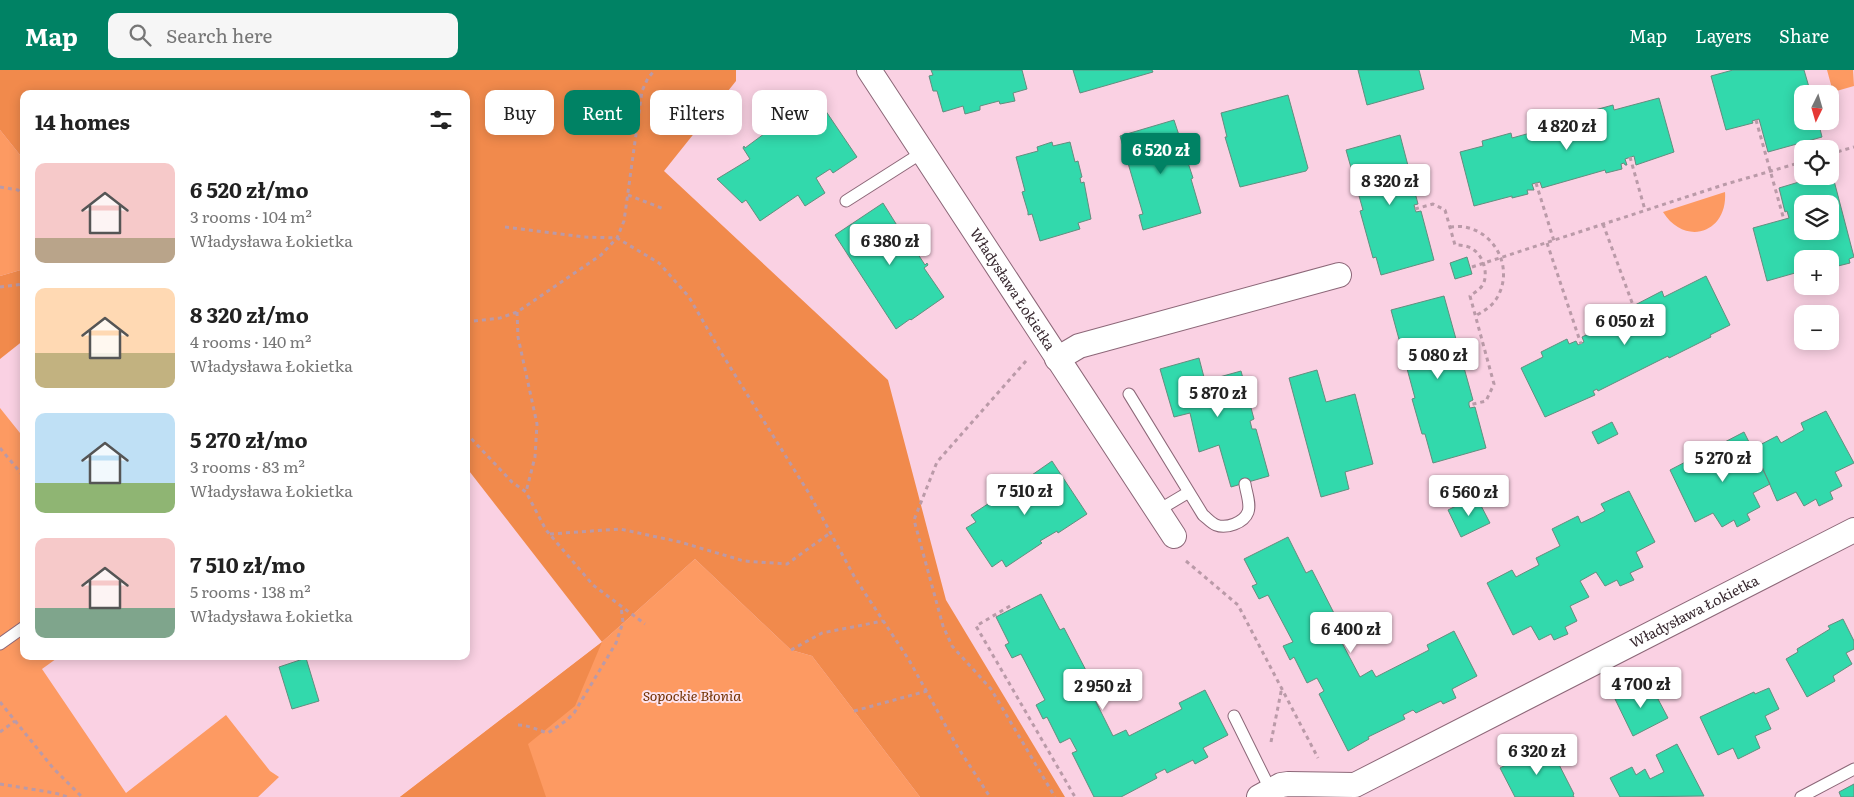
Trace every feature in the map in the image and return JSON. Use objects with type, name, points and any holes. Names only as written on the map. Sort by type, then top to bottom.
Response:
[{"type":"street","name":"Władysława Łokietka","points":[[869,70],[1057,360],[1174,536]]},
{"type":"street","name":"Władysława Łokietka","points":[[1057,360],[1079,346],[1339,275]]},
{"type":"street","name":"Władysława Łokietka","points":[[1265,788],[1288,784],[1355,785],[1854,530]]},
{"type":"lane","points":[[846,201],[923,152]]},
{"type":"lane","points":[[1129,394],[1203,515],[1214,524],[1218,526],[1239,522],[1248,512],[1249,502],[1244,484]]},
{"type":"lane","points":[[1157,511],[1189,492]]},
{"type":"lane","points":[[0,644],[20,630]]},
{"type":"lane","points":[[1234,716],[1265,788]]},
{"type":"lane","points":[[1801,797],[1854,769]]},
{"type":"path","points":[[470,322],[500,318],[518,312],[601,255],[618,238],[624,221],[642,91],[648,78],[656,70]]},
{"type":"path","points":[[1756,120],[1784,220]]},
{"type":"path","points":[[1839,151],[1854,147]]},
{"type":"path","points":[[1630,157],[1645,210]]},
{"type":"path","points":[[1472,267],[1645,210],[1794,164]]},
{"type":"path","points":[[1536,183],[1554,241]]},
{"type":"path","points":[[0,187],[20,192]]},
{"type":"path","points":[[628,195],[664,209]]},
{"type":"path","points":[[1415,209],[1433,204],[1445,210],[1455,245],[1469,247],[1476,251],[1483,264],[1485,279],[1483,285],[1470,296],[1494,384],[1486,400],[1469,405]]},
{"type":"path","points":[[1603,224],[1637,316]]},
{"type":"path","points":[[505,227],[584,237],[618,238],[659,263],[689,298],[810,495],[855,578],[927,691],[956,746],[990,797]]},
{"type":"path","points":[[1450,227],[1465,227],[1479,232],[1491,240],[1504,268],[1503,283],[1498,297],[1488,309],[1475,316]]},
{"type":"path","points":[[1547,243],[1581,344]]},
{"type":"path","points":[[0,287],[20,284]]},
{"type":"path","points":[[518,312],[518,338],[537,424],[535,457],[526,492]]},
{"type":"path","points":[[1044,340],[937,462],[914,520],[943,626],[952,646],[991,688],[1055,797]]},
{"type":"path","points":[[470,437],[512,482],[526,492],[550,534],[593,585],[645,624]]},
{"type":"path","points":[[0,448],[20,472]]},
{"type":"path","points":[[550,534],[620,529],[680,542],[744,561],[786,564],[830,532]]},
{"type":"path","points":[[1174,536],[1186,542],[1184,559],[1238,605],[1282,686],[1332,785]]},
{"type":"path","points":[[1010,606],[976,626],[1076,797]]},
{"type":"path","points":[[518,725],[528,725],[548,732],[567,720],[574,713],[616,643],[624,622],[621,607]]},
{"type":"path","points":[[791,650],[822,633],[884,622]]},
{"type":"path","points":[[1265,788],[1282,686]]},
{"type":"path","points":[[854,710],[927,691]]},
{"type":"path","points":[[0,702],[53,768],[82,797]]},
{"type":"path","points":[[0,732],[15,722]]},
{"type":"path","points":[[0,784],[68,797]]},
{"type":"green space","points":[[1827,70],[1853,70],[1854,86],[1839,90],[1839,85],[1831,85]]},
{"type":"green space","points":[[0,130],[20,155],[20,270],[0,276]]},
{"type":"green space","points":[[1725,192],[1724,206],[1720,217],[1713,226],[1703,230],[1693,232],[1682,229],[1672,223],[1663,212]]},
{"type":"green space","points":[[0,408],[20,433],[20,660],[54,660],[42,669],[126,793],[226,715],[270,771],[279,777],[258,797],[0,797]]},
{"type":"green space","name":"Sopockie Błonia","points":[[695,559],[791,650],[812,656],[920,797],[400,797],[602,642]]},
{"type":"shaded area","points":[[0,70],[736,70],[736,81],[729,90],[650,90],[650,135],[693,135],[664,171],[888,380],[946,600],[1065,797],[920,797],[812,656],[791,650],[695,559],[602,642],[470,472],[470,90],[20,90],[20,155],[0,130]]},
{"type":"shaded area","points":[[20,270],[20,343],[0,359],[0,276]]},
{"type":"shaded area","points":[[602,642],[575,706],[528,744],[546,797],[400,797]]},
{"type":"building","points":[[931,70],[1022,70],[1027,89],[1013,93],[1015,101],[1000,104],[999,101],[980,106],[980,110],[965,114],[963,106],[943,112],[937,91],[933,91],[929,76],[933,75]]},
{"type":"building","points":[[1073,70],[1152,70],[1153,72],[1080,93]]},
{"type":"building","points":[[1358,70],[1419,70],[1424,89],[1367,105]]},
{"type":"building","points":[[1733,70],[1804,70],[1808,85],[1794,85],[1794,130],[1820,130],[1822,137],[1811,140],[1794,140],[1794,145],[1768,152],[1759,119],[1752,121],[1753,123],[1726,130],[1711,76]]},
{"type":"building","points":[[1288,95],[1308,168],[1306,171],[1240,187],[1225,137],[1227,137],[1221,113]]},
{"type":"building","points":[[1659,98],[1674,152],[1636,165],[1634,156],[1625,159],[1627,165],[1621,164],[1622,169],[1606,173],[1605,170],[1542,188],[1540,182],[1532,184],[1534,190],[1527,190],[1528,194],[1512,198],[1512,196],[1474,206],[1460,152],[1483,146],[1482,141],[1511,133],[1512,138],[1585,118],[1584,113],[1613,105],[1614,110]]},
{"type":"building","points":[[827,113],[857,157],[833,173],[830,169],[816,178],[825,193],[805,206],[798,195],[760,221],[746,200],[742,203],[717,179],[750,159],[743,148],[744,146],[745,148],[763,135],[827,135]]},
{"type":"building","points":[[1174,120],[1193,178],[1191,179],[1201,213],[1143,230],[1139,215],[1143,214],[1120,136]]},
{"type":"building","points":[[1400,135],[1418,204],[1414,205],[1416,212],[1421,211],[1434,260],[1381,275],[1376,257],[1373,258],[1360,211],[1363,210],[1346,150]]},
{"type":"building","points":[[1052,142],[1053,146],[1070,142],[1075,162],[1078,161],[1082,177],[1080,178],[1081,183],[1084,182],[1091,219],[1078,223],[1080,229],[1040,241],[1032,214],[1028,215],[1022,192],[1025,191],[1016,157],[1038,151],[1037,147]]},
{"type":"building","points":[[1794,184],[1835,185],[1838,195],[1794,195],[1794,240],[1839,240],[1839,200],[1854,257],[1849,259],[1850,263],[1839,266],[1839,250],[1794,250],[1794,273],[1767,281],[1753,228],[1789,218],[1787,211],[1785,212],[1779,188]]},
{"type":"building","points":[[883,203],[898,227],[902,225],[903,227],[899,229],[905,238],[909,236],[910,238],[906,240],[911,247],[915,245],[916,247],[914,248],[925,265],[927,263],[928,265],[924,268],[944,297],[896,329],[835,235]]},
{"type":"building","points":[[1467,257],[1472,274],[1455,279],[1450,263]]},
{"type":"building","points":[[1706,276],[1730,325],[1710,335],[1711,337],[1669,358],[1668,356],[1598,391],[1597,389],[1593,391],[1595,395],[1545,417],[1521,368],[1543,357],[1541,352],[1567,339],[1569,344],[1576,341],[1578,345],[1584,342],[1582,337],[1632,313],[1634,317],[1640,314],[1635,305],[1662,291],[1664,297]]},
{"type":"building","points":[[1444,296],[1473,400],[1469,402],[1469,405],[1470,408],[1475,407],[1486,448],[1433,463],[1412,399],[1415,398],[1391,310]]},
{"type":"building","points":[[1199,358],[1205,381],[1241,371],[1254,419],[1250,421],[1252,429],[1256,429],[1269,476],[1231,487],[1219,445],[1199,452],[1190,413],[1174,417],[1160,369]]},
{"type":"building","points":[[1317,370],[1326,402],[1355,394],[1373,464],[1345,472],[1349,489],[1321,497],[1289,378]]},
{"type":"building","points":[[1826,411],[1854,463],[1835,472],[1842,486],[1830,492],[1833,499],[1819,506],[1816,499],[1804,506],[1796,492],[1777,501],[1754,448],[1777,436],[1781,443],[1804,430],[1801,423]]},
{"type":"building","points":[[1612,422],[1618,434],[1598,444],[1592,432]]},
{"type":"building","points":[[1744,432],[1770,484],[1753,493],[1760,507],[1747,514],[1750,520],[1737,527],[1734,520],[1722,527],[1713,513],[1695,522],[1670,470],[1695,457],[1698,463],[1722,451],[1719,445]]},
{"type":"building","points":[[1052,461],[1087,514],[1058,533],[1057,531],[1040,541],[1042,543],[1006,567],[1002,560],[992,567],[966,528],[976,522],[971,515],[994,500],[991,495],[1016,479],[1019,484]]},
{"type":"building","points":[[1629,491],[1655,542],[1636,552],[1643,567],[1630,573],[1634,580],[1620,586],[1617,580],[1605,586],[1596,572],[1580,581],[1589,597],[1570,606],[1577,621],[1565,627],[1568,634],[1554,640],[1551,634],[1539,640],[1531,626],[1513,635],[1487,583],[1512,570],[1516,577],[1539,565],[1536,558],[1560,546],[1552,529],[1578,516],[1581,523],[1594,517],[1605,511],[1601,504]]},
{"type":"building","points":[[1476,496],[1490,523],[1461,537],[1448,510]]},
{"type":"building","points":[[1288,537],[1306,573],[1312,570],[1338,621],[1332,624],[1360,677],[1372,670],[1376,677],[1429,650],[1427,645],[1454,631],[1477,676],[1452,689],[1456,698],[1443,704],[1441,701],[1416,713],[1413,710],[1403,715],[1405,719],[1368,737],[1369,739],[1348,751],[1319,694],[1324,691],[1317,678],[1307,683],[1294,657],[1290,660],[1283,646],[1293,642],[1268,595],[1259,599],[1252,586],[1257,584],[1244,559]]},
{"type":"building","points":[[1041,594],[1060,630],[1064,628],[1091,680],[1086,682],[1113,736],[1126,730],[1129,736],[1182,709],[1179,703],[1205,690],[1228,735],[1203,748],[1208,757],[1195,764],[1193,760],[1167,773],[1165,769],[1155,774],[1157,778],[1121,797],[1094,797],[1072,753],[1077,751],[1070,738],[1060,743],[1047,717],[1043,719],[1036,705],[1045,700],[1021,654],[1012,658],[1005,645],[1009,643],[996,617]]},
{"type":"building","points":[[1843,619],[1854,641],[1854,649],[1846,653],[1852,664],[1833,676],[1835,681],[1807,697],[1786,659],[1798,652],[1797,649],[1830,629],[1828,626]]},
{"type":"building","points":[[300,660],[307,660],[319,701],[292,709],[279,667]]},
{"type":"building","points":[[1649,682],[1668,718],[1633,736],[1615,699]]},
{"type":"building","points":[[1769,688],[1779,709],[1765,716],[1771,729],[1755,736],[1760,748],[1738,759],[1733,748],[1718,755],[1700,717],[1754,692],[1755,694]]},
{"type":"building","points":[[1548,743],[1574,797],[1515,797],[1500,768]]},
{"type":"building","points":[[1677,744],[1704,796],[1620,797],[1610,778],[1632,767],[1636,775],[1645,769],[1650,779],[1664,772],[1656,755]]},
{"type":"building","points":[[1854,784],[1854,797],[1841,797],[1839,792]]}]
